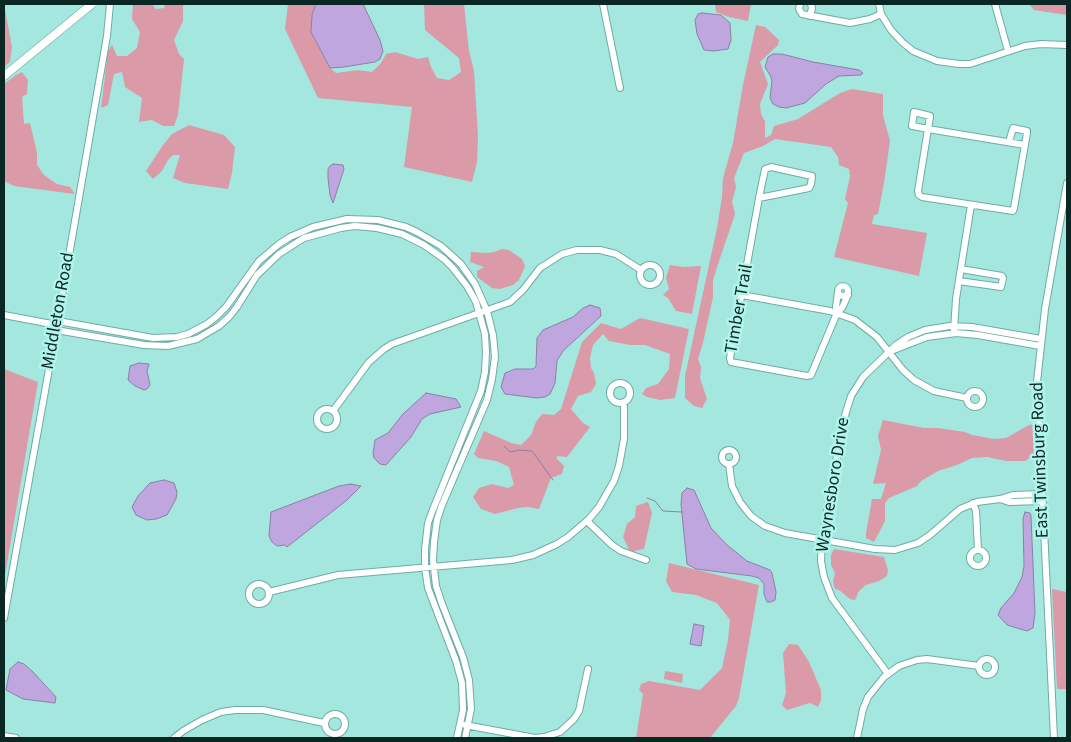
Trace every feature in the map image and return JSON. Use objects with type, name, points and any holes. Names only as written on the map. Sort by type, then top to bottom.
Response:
[{"type":"main road","points":[[4,76],[92,4]]},
{"type":"street","name":"Middleton Road","points":[[4,618],[107,36],[110,4]]},
{"type":"street","points":[[603,4],[620,88]]},
{"type":"street","points":[[800,4],[799,9],[802,14],[850,23],[870,19],[881,14]]},
{"type":"street","points":[[810,16],[811,4]]},
{"type":"street","points":[[879,4],[881,14],[891,30],[902,42],[913,51],[937,61],[970,64],[1008,51],[1041,44],[1067,45]]},
{"type":"street","points":[[995,4],[1008,51]]},
{"type":"street","points":[[1059,45],[1067,49]]},
{"type":"street","points":[[1010,142],[1013,128],[1027,131],[1025,145],[1013,211],[919,195],[928,129],[930,115],[914,112],[912,125],[928,129],[1025,145]]},
{"type":"street","name":"Timber Trail","points":[[760,198],[808,188],[811,186],[812,177],[809,174],[767,168],[765,171],[730,358],[731,362],[809,376],[812,373],[837,313]]},
{"type":"street","name":"East Twinsburg Road","points":[[1054,738],[1037,398],[1040,343],[1065,206],[1067,184]]},
{"type":"street","points":[[954,330],[959,281],[971,205]]},
{"type":"street","points":[[57,325],[142,337],[164,338],[177,337],[197,330],[218,316],[252,270],[268,252],[299,232],[333,221],[347,219],[374,220],[417,232],[443,248],[461,264],[480,294],[486,343],[485,372],[482,391],[432,512],[426,535],[432,600],[459,672],[463,696],[461,724],[457,738]]},
{"type":"street","points":[[373,228],[374,220]]},
{"type":"street","points":[[4,315],[144,345],[168,346],[197,339],[219,326],[237,307],[257,275],[268,263],[285,249],[304,238],[341,228],[389,230],[413,239],[444,259],[467,286],[483,312],[495,346],[494,368],[487,400],[437,520],[429,566],[468,670],[471,700],[469,726],[465,738]]},
{"type":"street","points":[[333,411],[365,366],[384,349],[400,341],[510,302],[545,264],[569,252],[584,249],[608,252],[623,257],[641,270]]},
{"type":"street","points":[[959,281],[1001,287],[1003,278],[1002,276],[961,268]]},
{"type":"street","points":[[238,291],[245,294]]},
{"type":"street","points":[[838,291],[841,296],[848,295],[842,308],[837,313],[836,307],[838,291]]},
{"type":"street","points":[[742,295],[837,313],[855,320],[871,331],[908,376],[919,384],[934,392],[967,398]]},
{"type":"street","name":"Waynesboro Drive","points":[[888,674],[832,598],[822,569],[822,540],[848,404],[862,377],[889,352],[927,338],[972,327],[1040,343]]},
{"type":"street","points":[[269,592],[338,574],[512,560],[546,550],[568,537],[587,521],[607,494],[620,466],[624,439],[624,403]]},
{"type":"street","points":[[463,438],[470,442]]},
{"type":"street","points":[[729,464],[730,478],[735,493],[743,507],[756,520],[780,532],[875,549],[902,549],[923,541],[955,513],[973,503],[1013,495],[1042,497]]},
{"type":"street","points":[[973,503],[976,512],[978,550]]},
{"type":"street","points":[[587,521],[621,551],[646,560]]},
{"type":"street","points":[[857,738],[863,709],[868,697],[875,686],[888,674],[908,663],[927,659],[979,666]]},
{"type":"street","points":[[461,724],[535,738],[560,732],[574,719],[579,711],[588,669]]},
{"type":"street","points":[[174,738],[202,720],[221,712],[235,710],[263,710],[324,723]]},
{"type":"street","points":[[4,736],[16,738]]},
{"type":"shaded area","points":[[4,4],[12,47],[10,62],[4,67]]},
{"type":"shaded area","points":[[133,4],[152,4],[156,9],[164,8],[165,4],[183,4],[183,21],[174,40],[179,54],[184,59],[178,115],[174,126],[163,126],[152,120],[139,122],[142,98],[125,87],[122,72],[114,74],[108,105],[101,108],[108,51],[112,45],[117,56],[127,56],[137,48],[140,32],[132,19]]},
{"type":"shaded area","points":[[288,4],[316,4],[312,15],[311,32],[330,68],[336,73],[358,70],[372,72],[381,63],[386,54],[395,52],[418,59],[428,57],[437,78],[449,80],[461,72],[459,58],[425,30],[424,4],[464,4],[469,51],[474,71],[478,136],[477,162],[472,182],[404,167],[412,107],[318,98],[285,29]]},
{"type":"shaded area","points":[[316,4],[363,4],[380,40],[383,51],[380,59],[375,62],[330,68],[311,32],[312,15]]},
{"type":"shaded area","points":[[715,4],[751,4],[748,21],[716,12]]},
{"type":"shaded area","points":[[1029,4],[1067,4],[1067,15],[1034,10]]},
{"type":"shaded area","points":[[698,14],[721,15],[730,23],[731,40],[728,49],[704,50],[697,34],[695,20]]},
{"type":"shaded area","points":[[756,25],[765,27],[779,40],[778,45],[760,62],[768,84],[760,104],[761,114],[765,121],[765,138],[771,135],[774,126],[798,119],[840,93],[852,89],[883,94],[883,115],[890,141],[878,214],[874,215],[872,224],[927,233],[919,276],[834,257],[848,203],[845,199],[850,176],[849,169],[839,165],[838,157],[831,147],[775,139],[744,153],[734,178],[736,187],[732,202],[735,214],[713,280],[713,297],[698,359],[701,367],[700,378],[707,399],[702,408],[694,406],[685,398],[685,376],[717,228],[723,178],[733,143]]},
{"type":"shaded area","points":[[773,54],[782,54],[813,62],[859,70],[863,73],[861,75],[839,76],[826,84],[805,103],[786,108],[779,107],[773,104],[770,98],[772,80],[765,67],[768,57]]},
{"type":"shaded area","points":[[22,72],[28,80],[27,94],[22,97],[24,124],[30,123],[37,153],[37,165],[44,175],[57,184],[70,187],[75,194],[14,186],[4,181],[4,84]]},
{"type":"shaded area","points":[[189,125],[224,135],[235,147],[228,189],[185,183],[173,178],[180,155],[173,155],[162,171],[153,179],[146,171],[172,134]]},
{"type":"shaded area","points":[[333,164],[343,165],[344,169],[333,203],[330,195],[328,169]]},
{"type":"shaded area","points":[[502,249],[509,250],[522,259],[525,266],[519,280],[513,285],[500,289],[492,288],[477,277],[477,271],[484,267],[470,262],[471,252],[486,253]]},
{"type":"shaded area","points":[[670,265],[684,267],[701,266],[692,314],[676,311],[668,298],[663,295],[669,289],[666,278]]},
{"type":"shaded area","points":[[590,305],[600,308],[601,316],[563,351],[557,361],[555,383],[550,394],[537,398],[505,394],[501,387],[505,373],[515,369],[533,369],[536,366],[537,338],[543,330],[573,317],[583,308]]},
{"type":"shaded area","points":[[640,318],[689,329],[675,398],[660,400],[642,394],[646,388],[658,384],[669,369],[670,354],[645,345],[630,345],[609,341],[603,334],[593,345],[590,358],[596,384],[591,392],[578,396],[571,409],[583,423],[590,427],[567,457],[558,456],[556,458],[564,466],[562,474],[551,478],[539,509],[518,508],[495,514],[481,509],[473,497],[479,488],[492,484],[508,488],[514,485],[509,467],[496,461],[478,458],[474,454],[484,431],[511,443],[521,445],[531,435],[536,422],[542,414],[554,415],[561,409],[582,342],[601,323],[621,329]]},
{"type":"shaded area","points":[[139,363],[149,364],[147,371],[150,385],[144,390],[128,380],[130,366]]},
{"type":"shaded area","points":[[4,369],[38,382],[4,581]]},
{"type":"shaded area","points":[[426,393],[456,399],[461,407],[430,414],[422,419],[411,437],[386,465],[380,464],[374,458],[375,440],[388,433],[403,414]]},
{"type":"shaded area","points":[[883,420],[924,428],[965,432],[994,439],[1006,438],[1033,424],[1035,454],[1025,461],[1006,461],[987,457],[972,458],[938,471],[921,481],[917,486],[889,498],[885,503],[885,521],[874,542],[866,538],[866,533],[872,499],[881,499],[886,483],[873,484],[881,450],[878,436]]},
{"type":"shaded area","points":[[164,480],[174,483],[177,492],[176,499],[167,515],[147,520],[136,515],[132,507],[138,496],[150,483]]},
{"type":"shaded area","points":[[351,484],[361,486],[347,500],[287,547],[285,545],[277,546],[272,542],[269,536],[271,512],[339,486]]},
{"type":"shaded area","points":[[687,488],[694,490],[711,528],[727,545],[747,561],[770,570],[776,592],[775,600],[767,602],[764,594],[764,584],[759,578],[696,569],[687,564],[681,504],[682,493]]},
{"type":"shaded area","points":[[648,502],[652,513],[644,549],[630,552],[623,537],[627,524],[635,517],[636,506]]},
{"type":"shaded area","points":[[1025,512],[1030,513],[1031,516],[1035,613],[1033,628],[1027,631],[1007,625],[998,615],[1001,608],[1014,593],[1022,577],[1024,566],[1023,519]]},
{"type":"shaded area","points":[[834,549],[884,557],[888,570],[887,576],[866,585],[859,591],[855,600],[850,599],[835,589],[833,582],[835,573],[831,565],[831,555]]},
{"type":"shaded area","points":[[669,563],[759,585],[739,698],[736,706],[710,738],[636,738],[643,694],[639,690],[641,684],[649,681],[700,690],[722,668],[728,640],[730,620],[717,603],[696,595],[672,592],[666,581]]},
{"type":"shaded area","points":[[1052,589],[1067,592],[1067,689],[1057,689]]},
{"type":"shaded area","points":[[694,624],[704,626],[701,646],[690,644]]},
{"type":"shaded area","points":[[789,644],[798,645],[809,662],[821,690],[821,700],[818,707],[810,703],[787,710],[782,705],[786,693],[783,653]]},
{"type":"shaded area","points":[[18,662],[24,664],[33,672],[56,697],[55,703],[23,699],[6,690],[10,669]]},
{"type":"shaded area","points":[[665,671],[683,674],[682,683],[664,679]]},
{"type":"waterway","points":[[504,446],[510,452],[519,450],[532,451],[553,480]]},
{"type":"waterway","points":[[647,498],[655,501],[663,511],[682,512]]}]
